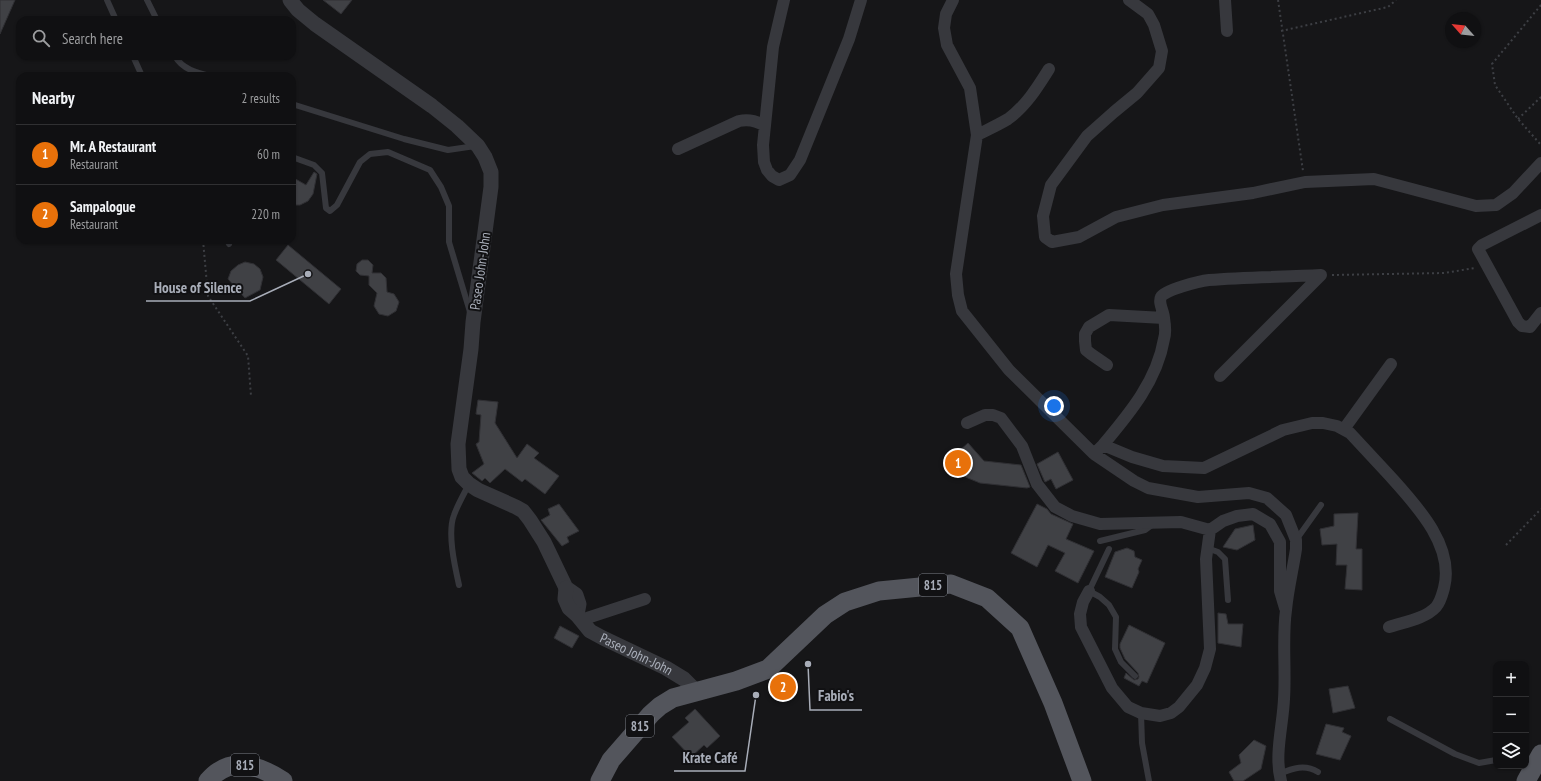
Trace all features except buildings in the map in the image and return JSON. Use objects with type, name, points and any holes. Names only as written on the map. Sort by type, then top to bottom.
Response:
[{"type":"main road","name":"815","points":[[600,781],[611,760],[651,714],[673,698],[736,681],[768,669],[825,615],[845,602],[879,591],[951,584],[987,598],[1020,628],[1053,703],[1082,781]]},
{"type":"main road","name":"815","points":[[208,781],[221,769],[243,765],[251,765],[259,768],[283,781]]},
{"type":"street","name":"Paseo John-John","points":[[290,0],[298,10],[315,24],[432,106],[457,126],[478,146],[485,157],[490,172],[491,187],[457,457],[462,478],[478,490],[507,502],[523,511],[538,531],[566,588],[576,595],[579,604],[579,617],[590,631],[666,668],[684,679],[697,692]]},
{"type":"street","points":[[784,0],[773,47],[763,145],[764,162],[767,170],[772,176],[779,180],[790,175],[800,160],[849,38],[861,0]]},
{"type":"street","points":[[953,0],[946,14],[944,28],[947,45],[970,88],[977,135],[956,274],[958,295],[962,311],[1009,370],[1134,482],[1148,488],[1198,496],[1249,493],[1267,498],[1286,515],[1296,540],[1296,549],[1286,609],[1284,698],[1279,753],[1280,777]]},
{"type":"street","points":[[1129,0],[1148,14],[1154,26],[1162,51],[1158,68],[1137,93],[1087,136],[1051,185],[1043,216],[1045,237],[1052,242],[1078,237],[1116,217],[1163,205],[1253,193],[1305,182],[1374,180],[1476,206],[1496,205],[1513,193],[1541,163]]},
{"type":"street","points":[[1225,0],[1228,30]]},
{"type":"street","points":[[977,135],[1007,119],[1024,104],[1035,92],[1049,69]]},
{"type":"street","points":[[678,149],[745,120],[760,123],[765,126]]},
{"type":"street","points":[[1541,215],[1479,246],[1478,249],[1515,317],[1522,326],[1530,327],[1541,313]]},
{"type":"street","points":[[1099,450],[1135,407],[1158,365],[1165,338],[1164,318],[1160,301],[1160,298],[1163,295],[1169,291],[1207,280],[1321,275]]},
{"type":"street","points":[[1220,376],[1321,275]]},
{"type":"street","points":[[1107,365],[1086,350],[1084,341],[1085,334],[1089,327],[1109,316],[1164,318]]},
{"type":"street","points":[[1344,430],[1391,364]]},
{"type":"street","points":[[966,423],[988,414],[1001,418],[1022,446],[1037,484],[1055,507],[1072,516],[1100,524],[1181,522],[1210,530],[1237,516],[1253,514],[1270,524],[1280,542],[1280,591],[1286,609]]},
{"type":"street","points":[[1099,450],[1132,457],[1163,466],[1204,468],[1283,430],[1312,423],[1323,423],[1337,426],[1350,433],[1421,511],[1438,541],[1444,558],[1447,578],[1441,601],[1438,605],[1427,614],[1389,627]]},
{"type":"street","points":[[1089,590],[1083,602],[1080,614],[1081,627],[1112,688],[1128,707],[1141,713],[1160,716],[1171,713],[1179,707],[1198,685],[1210,650],[1206,559],[1210,530]]},
{"type":"street","points":[[579,617],[645,599]]},
{"type":"lane","points":[[107,0],[114,16]]},
{"type":"lane","points":[[147,0],[155,16]]},
{"type":"lane","points":[[135,60],[140,72]]},
{"type":"lane","points":[[177,60],[196,72]]},
{"type":"lane","points":[[296,105],[404,139],[448,150],[478,146]]},
{"type":"lane","points":[[296,158],[314,165],[322,173],[326,208],[330,211],[337,205],[360,162],[370,154],[388,152],[430,170],[442,187],[449,206],[449,242],[473,322]]},
{"type":"lane","points":[[459,585],[454,560],[452,534],[453,516],[469,484]]},
{"type":"lane","points":[[1296,540],[1321,505]]},
{"type":"lane","points":[[1100,541],[1145,530],[1154,522]]},
{"type":"lane","points":[[1207,548],[1218,552],[1225,559],[1228,600]]},
{"type":"lane","points":[[1109,549],[1089,590],[1109,605],[1116,617],[1115,649],[1121,662],[1135,676]]},
{"type":"lane","points":[[1141,713],[1142,743],[1149,781]]},
{"type":"lane","points":[[1390,720],[1455,754],[1479,763],[1493,761]]},
{"type":"lane","points":[[1280,777],[1294,768],[1306,767],[1318,772]]},
{"type":"path","points":[[1278,0],[1281,31],[1305,182]]},
{"type":"path","points":[[1281,31],[1388,7],[1396,0]]},
{"type":"path","points":[[1541,5],[1492,64],[1495,85],[1518,119],[1541,145]]},
{"type":"path","points":[[1518,119],[1541,97]]},
{"type":"path","points":[[203,244],[208,296],[248,356],[251,396]]},
{"type":"path","points":[[1321,275],[1444,274],[1487,266]]},
{"type":"path","points":[[1506,545],[1541,509]]},
{"type":"place","name":"House of Silence","points":[[308,274]]},
{"type":"place","name":"Mr. A Restaurant","points":[[958,463]]},
{"type":"place","name":"Fabio's","points":[[808,664]]},
{"type":"place","name":"Sampalogue","points":[[783,687]]},
{"type":"place","name":"Krate Café","points":[[756,695]]}]
